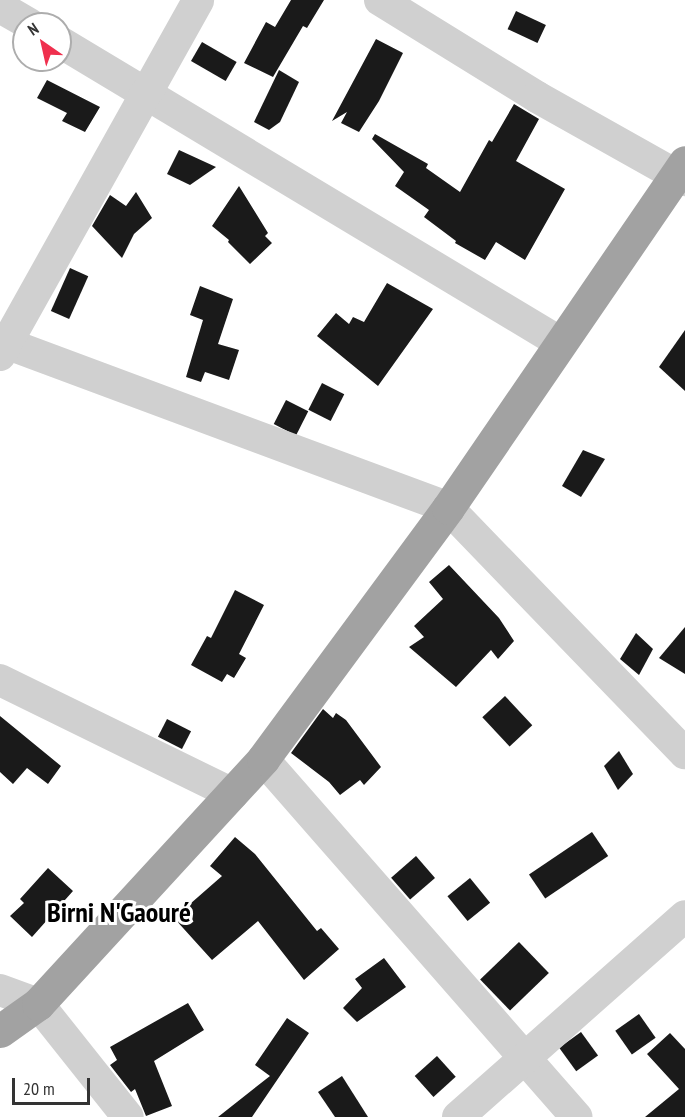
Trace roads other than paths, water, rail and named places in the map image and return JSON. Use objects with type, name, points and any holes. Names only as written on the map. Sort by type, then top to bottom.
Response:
[{"type":"highway","points":[[0,1031],[38,1004],[263,759],[448,508],[561,343],[682,173]]},
{"type":"street","points":[[198,0],[147,94],[2,346],[448,508],[685,753]]},
{"type":"street","points":[[380,0],[537,97],[682,173]]},
{"type":"street","points":[[72,49],[561,343]]},
{"type":"street","points":[[0,680],[233,794]]},
{"type":"street","points":[[263,759],[576,1117]]},
{"type":"street","points":[[458,1117],[685,916]]},
{"type":"street","points":[[0,990],[38,1004],[128,1117]]},
{"type":"district","name":"Birni N'Gaouré","points":[[119,912]]}]
